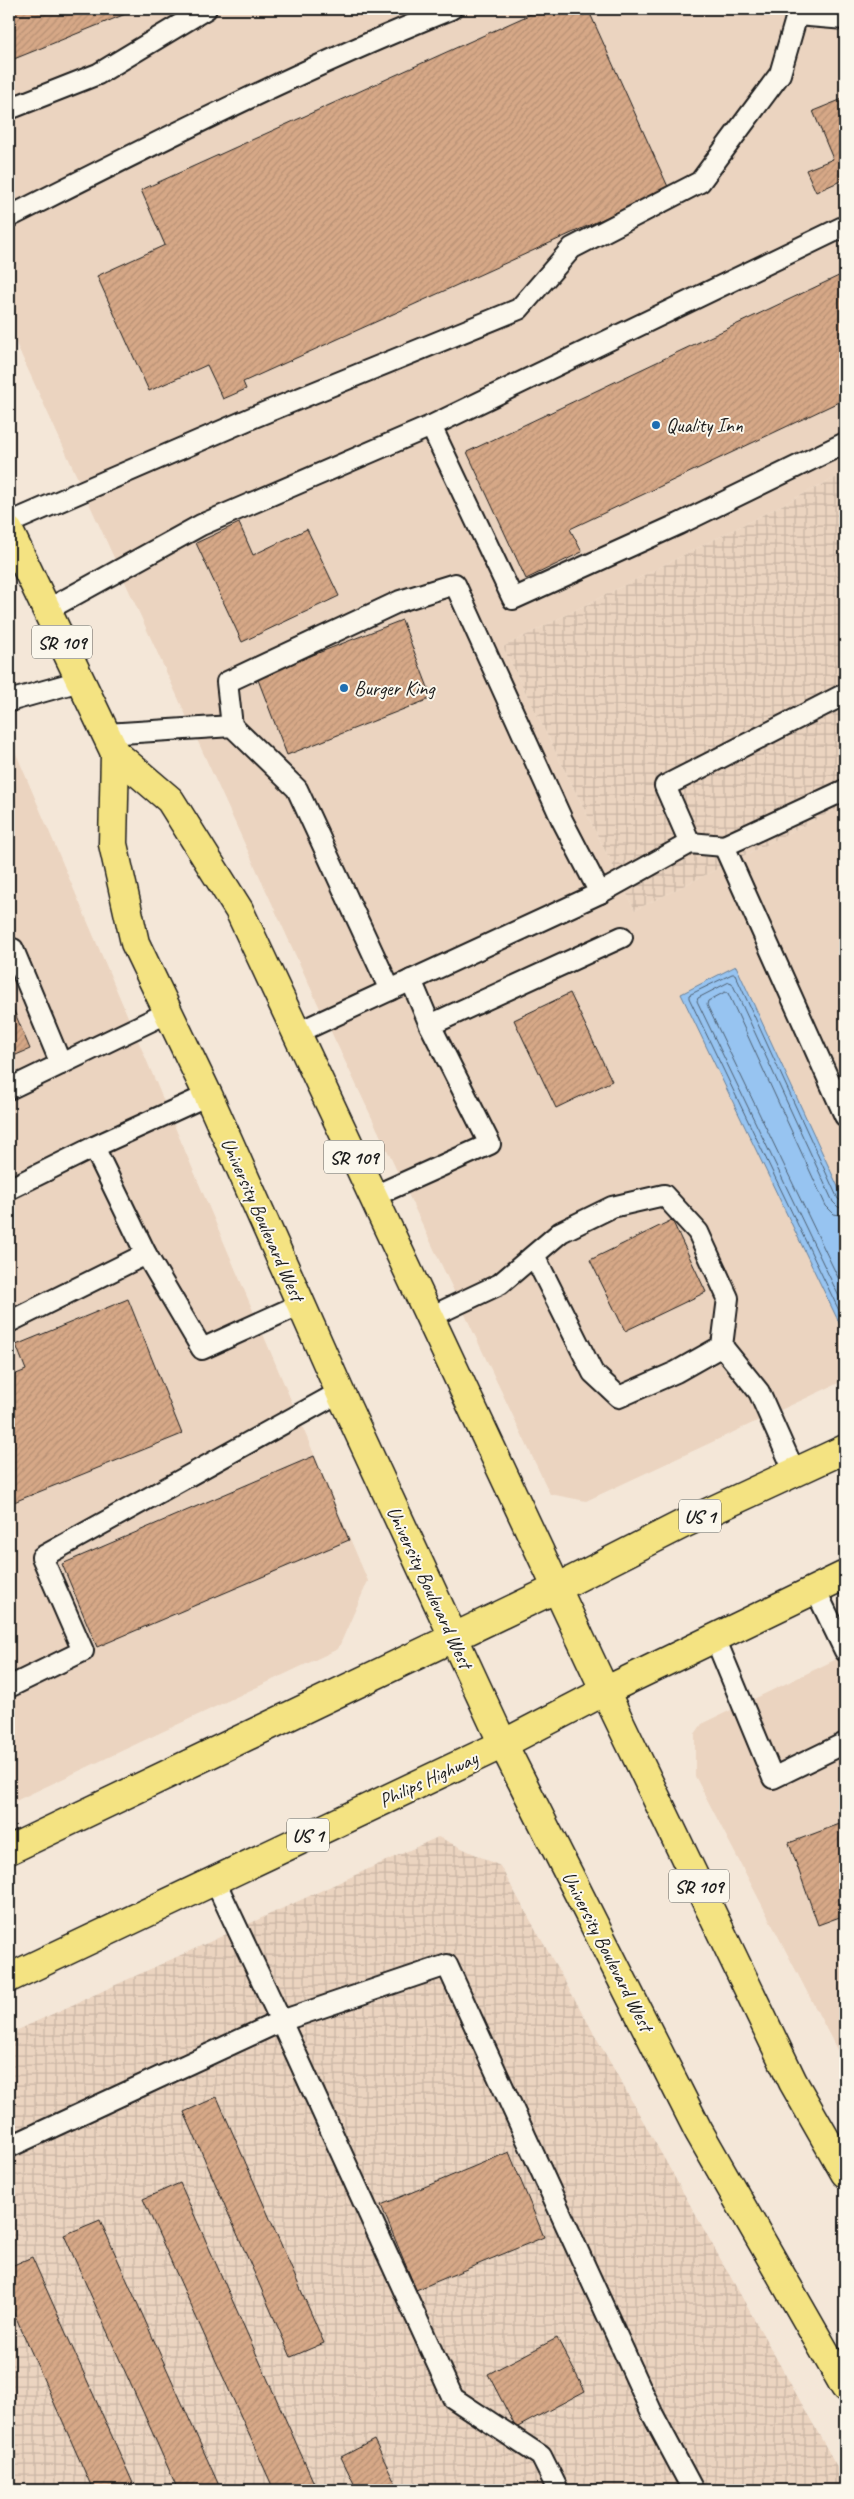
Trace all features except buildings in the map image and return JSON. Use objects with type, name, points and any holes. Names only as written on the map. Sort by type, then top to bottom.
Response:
[{"type":"main road","name":"University Boulevard West","points":[[9,531],[111,743],[170,800],[239,910],[605,1691],[793,2082],[845,2173]]},
{"type":"main road","name":"University Boulevard West","points":[[111,743],[113,844],[135,943],[208,1095],[340,1392],[503,1744],[698,2130],[845,2387]]},
{"type":"main road","name":"US 1","points":[[9,1850],[557,1588],[681,1524],[845,1450]]},
{"type":"main road","name":"Philips Highway","points":[[9,1978],[214,1879],[503,1744],[605,1691],[845,1575]]},
{"type":"lane","points":[[9,109],[98,74],[206,9]]},
{"type":"lane","points":[[9,217],[128,157],[380,37],[451,9]]},
{"type":"lane","points":[[9,524],[254,417],[519,309],[572,248],[700,182],[780,74],[796,12],[845,19]]},
{"type":"lane","points":[[47,610],[201,525],[431,426],[845,226]]},
{"type":"lane","points":[[431,426],[513,599],[679,524],[845,443]]},
{"type":"lane","points":[[390,990],[297,789],[232,726],[227,682],[400,601],[455,584],[534,759],[600,893]]},
{"type":"lane","points":[[9,701],[80,680]]},
{"type":"lane","points":[[690,843],[665,786],[845,694]]},
{"type":"lane","points":[[111,743],[232,726]]},
{"type":"lane","points":[[297,1033],[600,893],[690,843],[724,846],[845,790]]},
{"type":"lane","points":[[724,846],[844,1109]]},
{"type":"lane","points":[[430,1025],[622,937]]},
{"type":"lane","points":[[13,949],[61,1064]]},
{"type":"lane","points":[[372,1197],[490,1144],[430,1025],[411,980]]},
{"type":"lane","points":[[9,1089],[167,1013]]},
{"type":"lane","points":[[9,1189],[94,1147],[208,1095]]},
{"type":"lane","points":[[94,1147],[146,1254],[202,1349],[301,1304]]},
{"type":"lane","points":[[430,1317],[500,1284],[561,1232],[612,1207],[664,1195],[698,1232],[728,1298],[722,1346],[759,1392],[794,1472]]},
{"type":"lane","points":[[9,1322],[146,1254]]},
{"type":"lane","points":[[534,1255],[593,1373],[618,1398],[676,1372],[722,1346]]},
{"type":"lane","points":[[9,1687],[83,1652],[42,1557],[340,1392]]},
{"type":"lane","points":[[815,1589],[845,1650]]},
{"type":"lane","points":[[715,1638],[773,1778],[845,1743]]},
{"type":"lane","points":[[214,1879],[453,2398],[541,2456],[557,2489]]},
{"type":"lane","points":[[9,2148],[281,2021],[447,1965],[653,2415],[694,2490]]},
{"type":"shaded area","points":[[9,9],[845,9],[845,473],[503,647],[635,910],[845,805],[845,1380],[586,1501],[550,1494],[317,1002],[9,328]]},
{"type":"shaded area","points":[[845,473],[845,805],[635,910],[503,647]]},
{"type":"shaded area","points":[[9,737],[368,1581],[338,1649],[9,1804]]},
{"type":"shaded area","points":[[845,1655],[845,2065],[695,1776],[695,1734],[702,1724]]},
{"type":"shaded area","points":[[438,1837],[500,1866],[845,2481],[845,2490],[9,2490],[9,2034]]},
{"type":"water","points":[[736,966],[845,1202],[845,1335],[681,994]]},
{"type":"place","name":"Quality Inn","points":[[656,425]]},
{"type":"place","name":"Burger King","points":[[344,688]]}]
